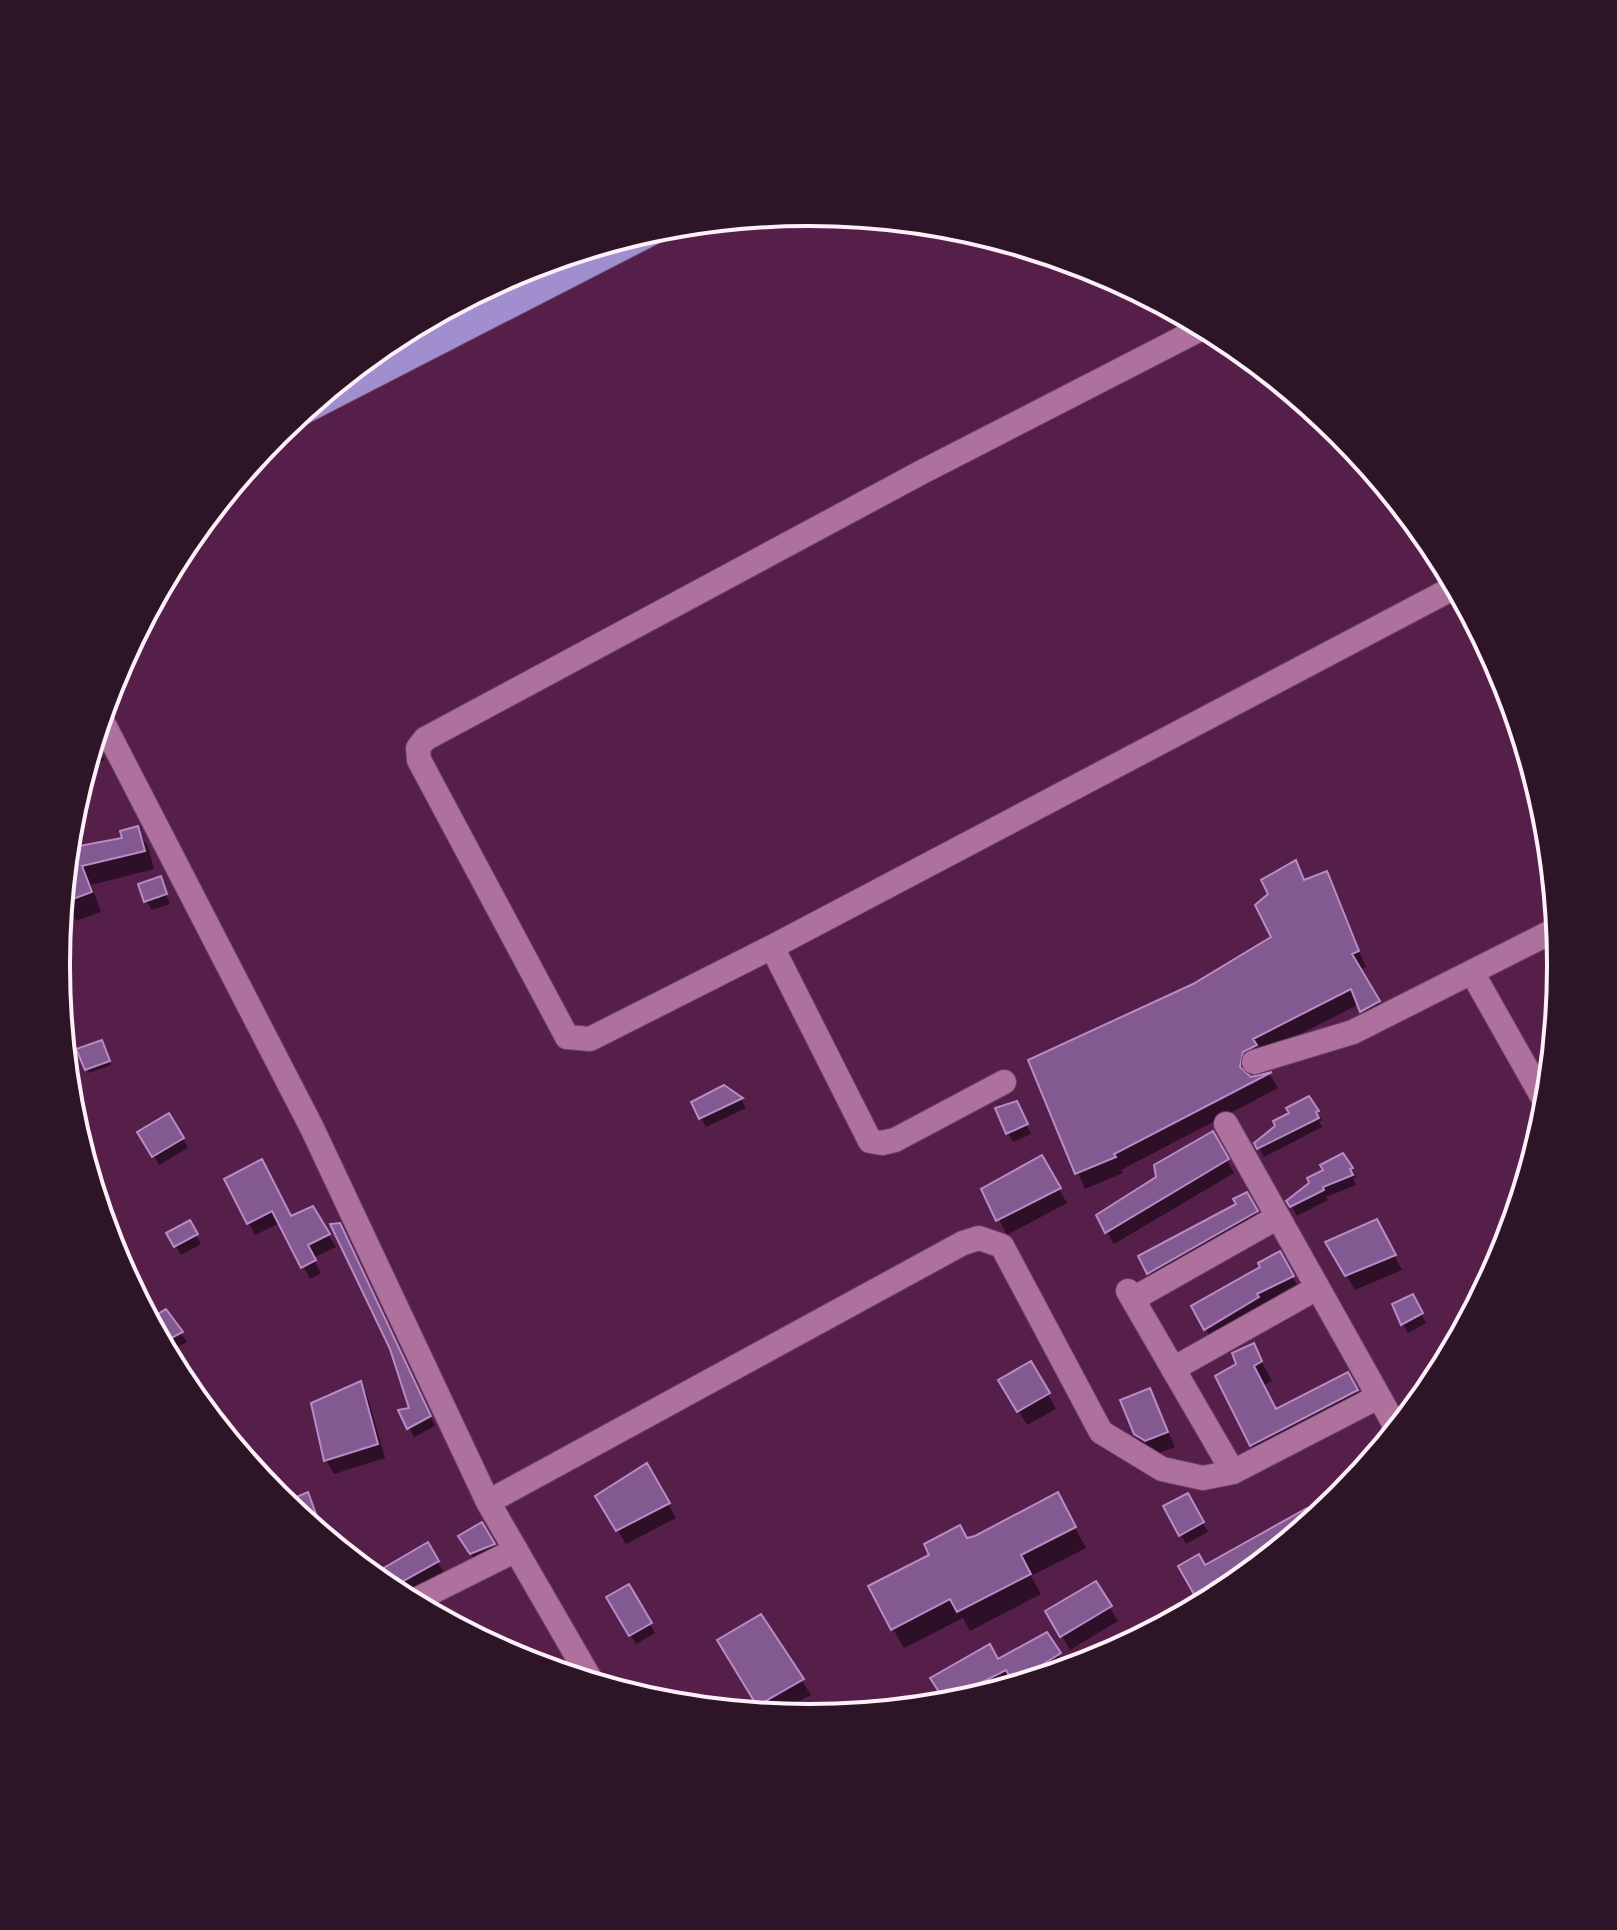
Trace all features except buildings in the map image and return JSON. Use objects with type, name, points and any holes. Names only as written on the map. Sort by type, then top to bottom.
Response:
[{"type":"main road","points":[[345,391],[613,253]]},
{"type":"street","points":[[1191,333],[922,472],[425,739],[418,748],[419,760],[567,1037],[590,1039],[772,947],[1446,592]]},
{"type":"street","points":[[108,732],[312,1128],[488,1502],[584,1668]]},
{"type":"street","points":[[1254,1062],[1353,1032],[1546,935]]},
{"type":"street","points":[[772,947],[870,1141],[882,1143],[895,1140],[1004,1082]]},
{"type":"street","points":[[1473,974],[1537,1087]]},
{"type":"street","points":[[1226,1124],[1391,1419]]},
{"type":"street","points":[[1233,1472],[1130,1295],[1278,1217]]},
{"type":"street","points":[[488,1502],[949,1251],[979,1238],[1002,1246],[1101,1432],[1162,1469],[1203,1478],[1233,1472],[1378,1397]]},
{"type":"street","points":[[1173,1369],[1317,1288]]},
{"type":"street","points":[[424,1596],[516,1550]]}]
